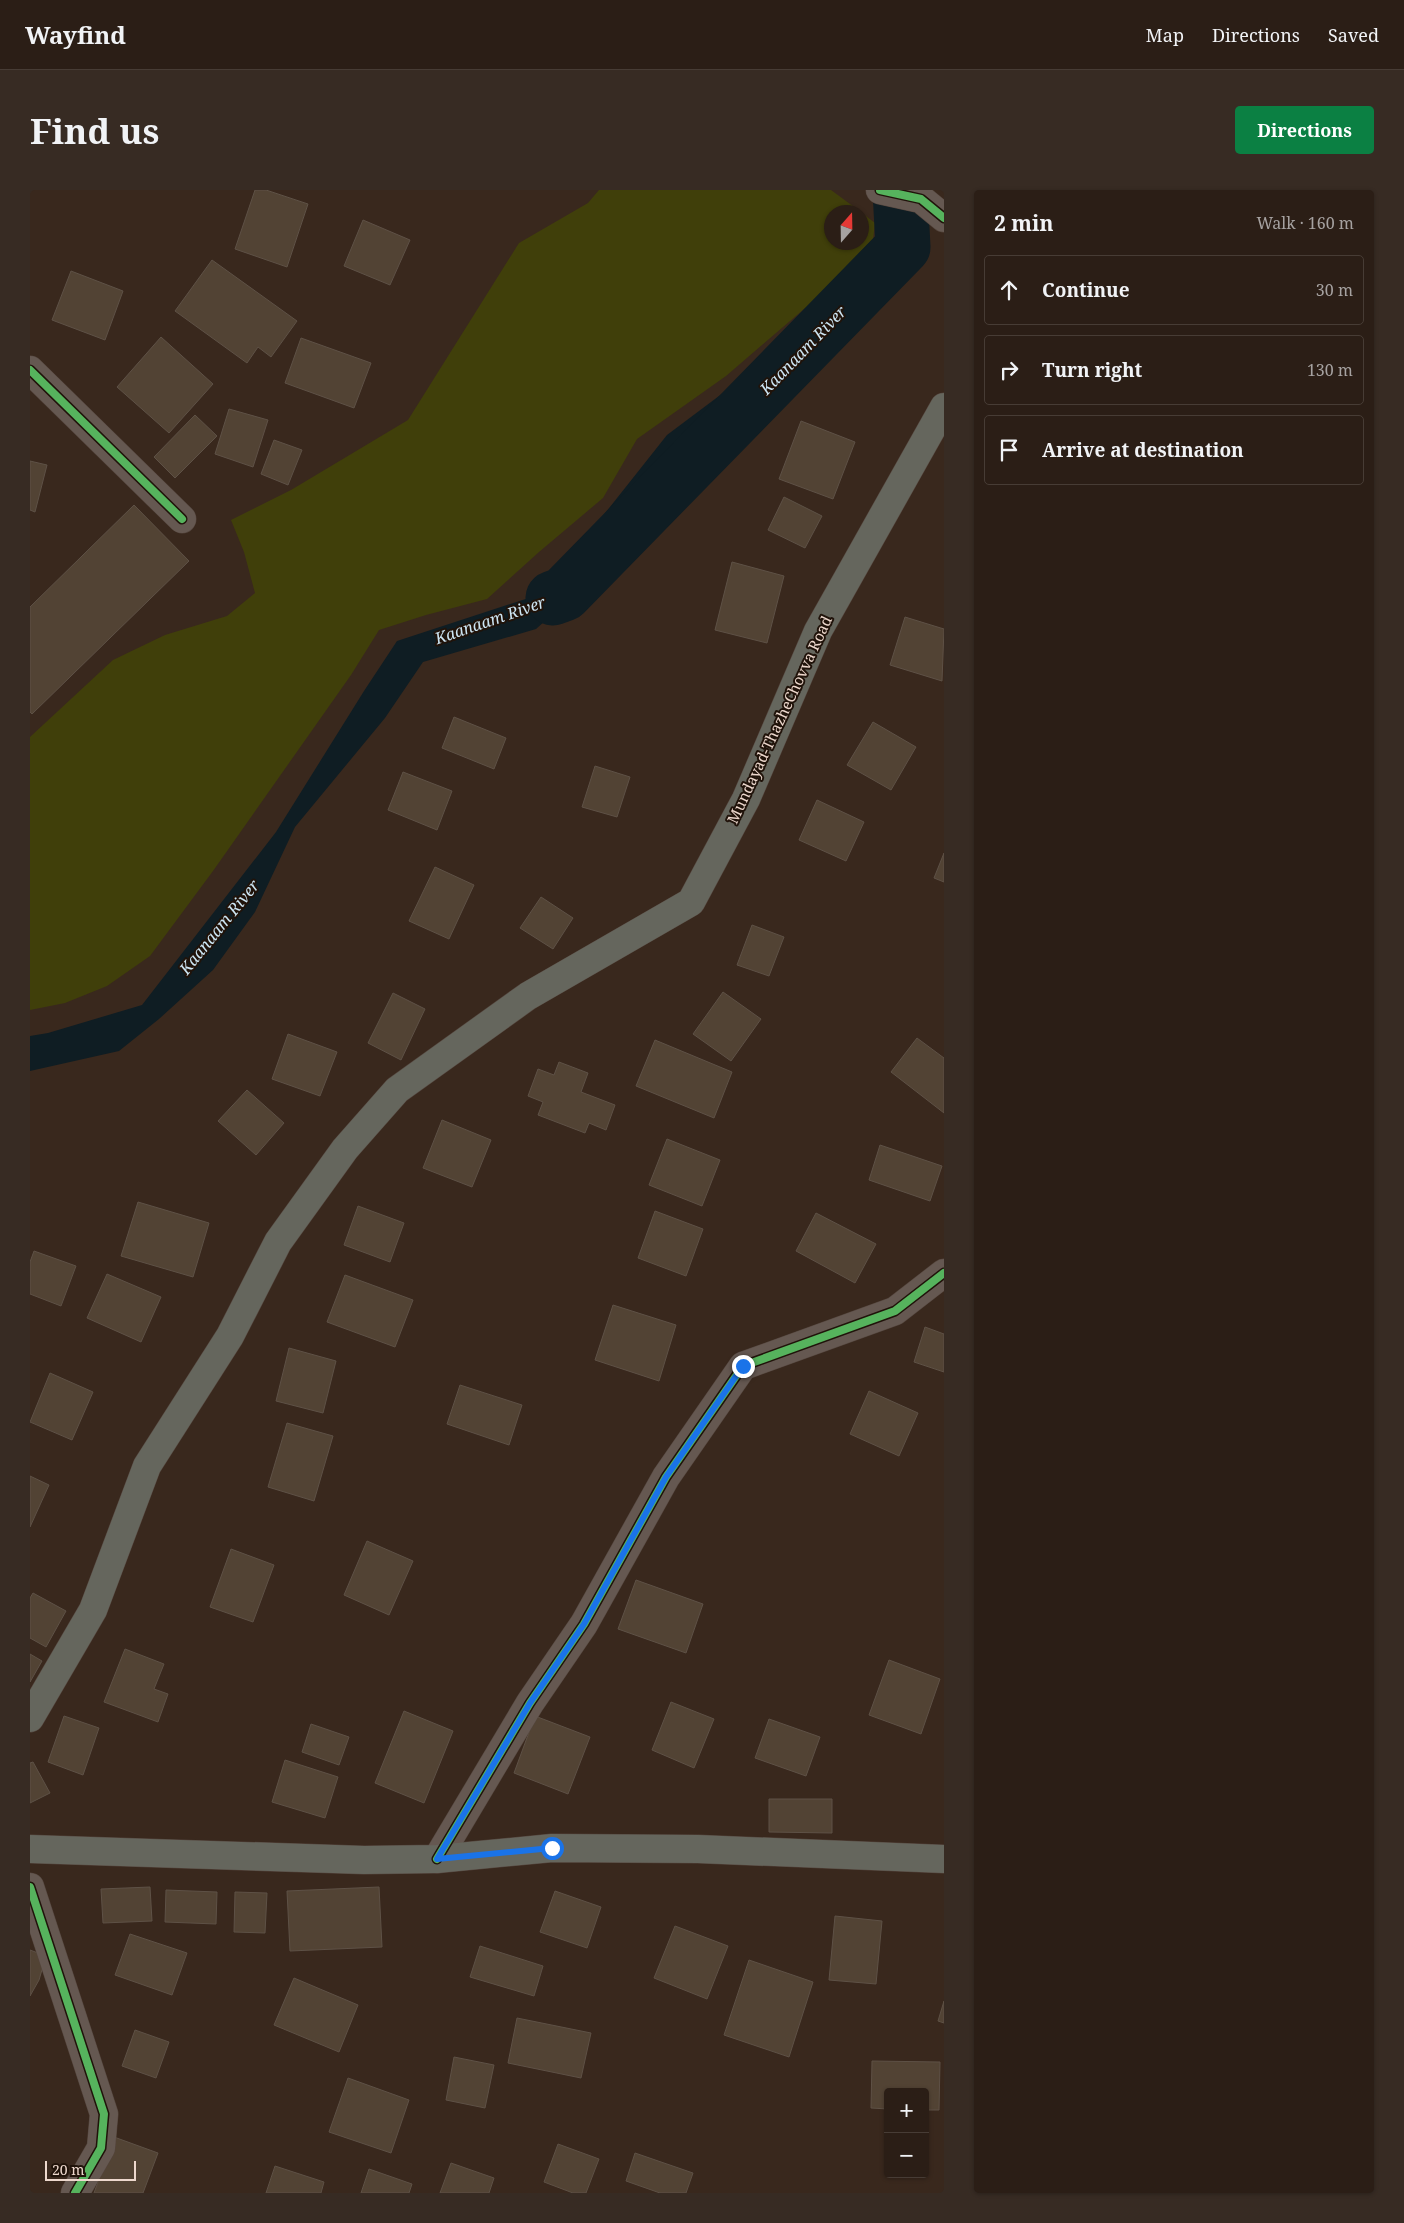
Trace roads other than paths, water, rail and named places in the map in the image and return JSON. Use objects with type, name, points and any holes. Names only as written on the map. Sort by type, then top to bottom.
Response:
[{"type":"main road","name":"Mundayad-ThazheChovva Road","points":[[30,1718],[93,1610],[147,1466],[230,1336],[278,1242],[345,1149],[397,1090],[497,1018],[528,996],[691,902],[746,799],[818,631],[944,406]]},
{"type":"main road","points":[[30,1849],[364,1860],[437,1859],[552,1848],[698,1849],[944,1859]]},
{"type":"street","points":[[881,190],[921,199],[944,218]]},
{"type":"street","points":[[30,370],[182,519]]},
{"type":"street","points":[[437,1859],[530,1703],[584,1624],[666,1477],[743,1366],[895,1311],[944,1273]]},
{"type":"street","points":[[30,1887],[104,2114],[101,2148],[75,2193]]},
{"type":"water","points":[[727,390],[769,411],[719,436],[608,549],[564,604],[536,629],[423,662],[385,718],[295,827],[255,912],[213,970],[159,1019],[119,1051],[30,1071],[30,1036],[48,1033],[142,1005],[276,832],[397,641],[541,594],[667,435]]},
{"type":"waterway","name":"Kaanaam River","points":[[553,598],[564,594],[903,247],[900,190]]}]
